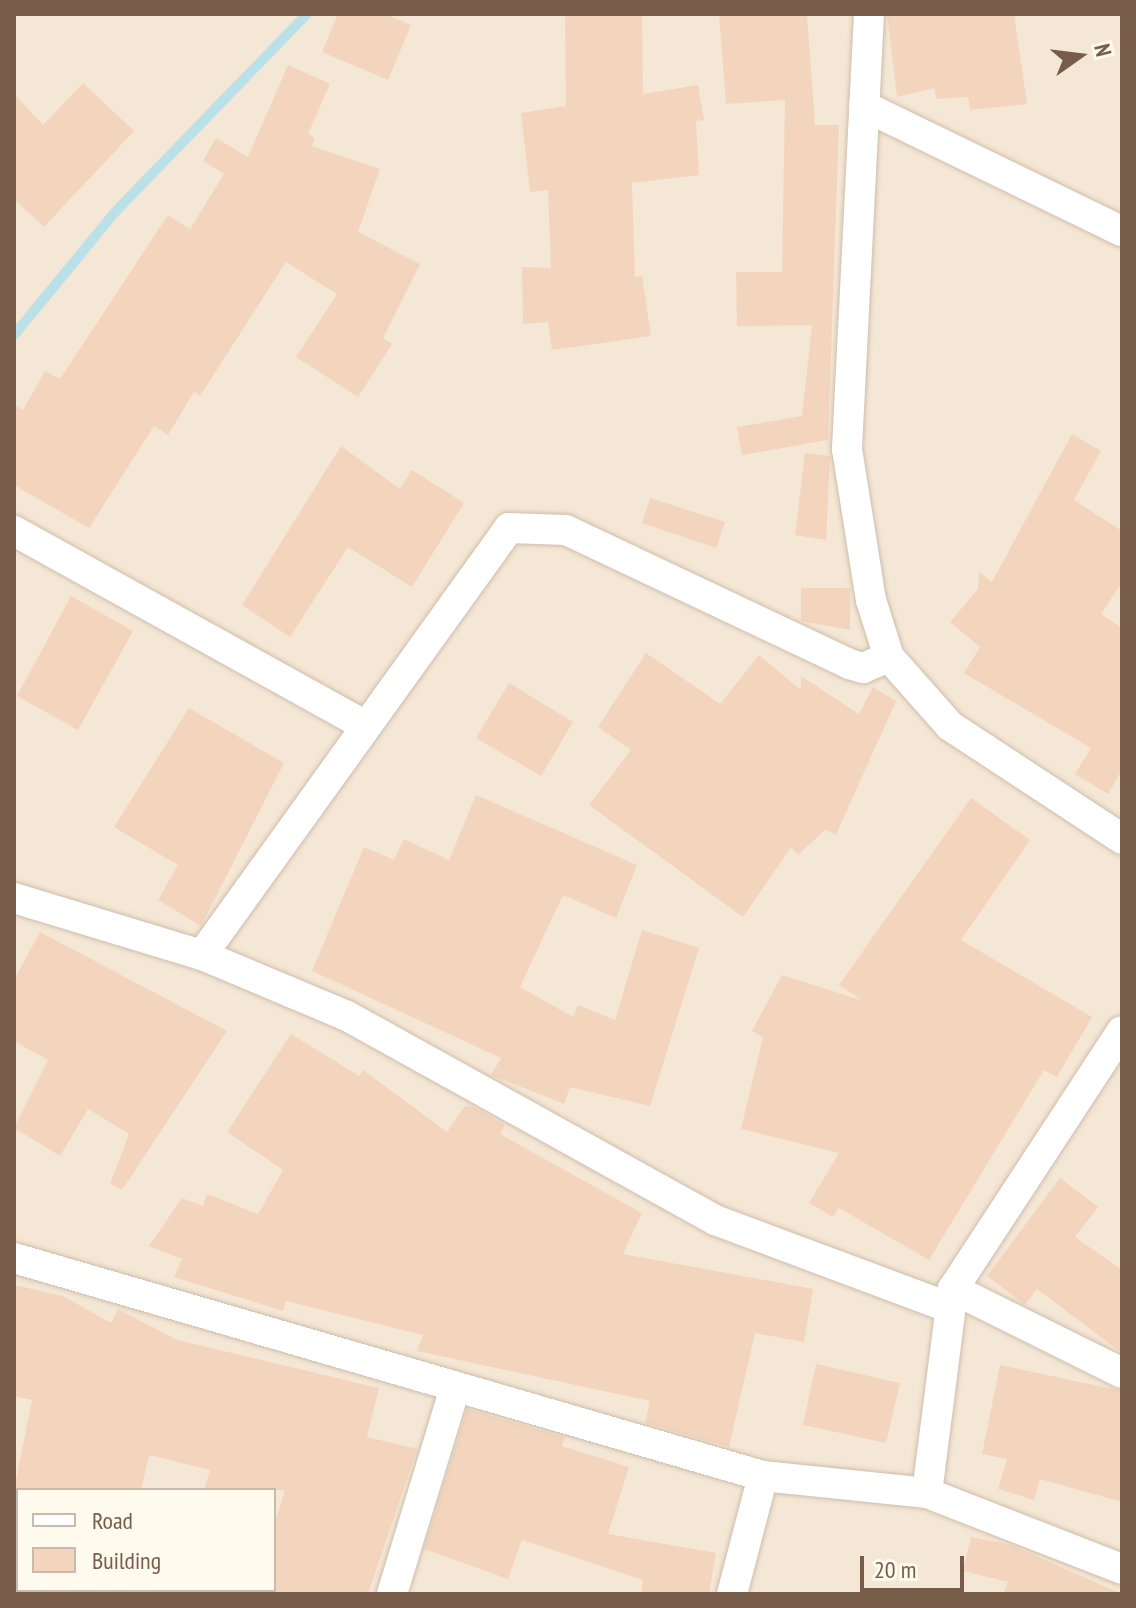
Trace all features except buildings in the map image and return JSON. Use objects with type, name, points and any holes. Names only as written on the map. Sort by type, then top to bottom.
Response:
[{"type":"street","points":[[869,14],[847,449],[871,600],[889,657],[950,726],[1122,839]]},
{"type":"street","points":[[864,106],[1122,231]]},
{"type":"street","points":[[202,955],[496,538],[523,524],[566,530],[849,664],[863,668],[889,657]]},
{"type":"street","points":[[14,531],[364,725]]},
{"type":"street","points":[[14,898],[202,955],[347,1016],[715,1220],[952,1298],[1122,1373]]},
{"type":"street","points":[[927,1493],[952,1298],[1122,1031]]},
{"type":"street","points":[[14,1258],[454,1391],[763,1476],[927,1493],[1122,1569]]},
{"type":"street","points":[[392,1594],[454,1391]]},
{"type":"street","points":[[732,1594],[763,1476]]},
{"type":"shaded area","points":[[14,14],[1122,14],[1122,1594],[14,1594]]},
{"type":"waterway","points":[[14,335],[115,212],[307,14]]}]
